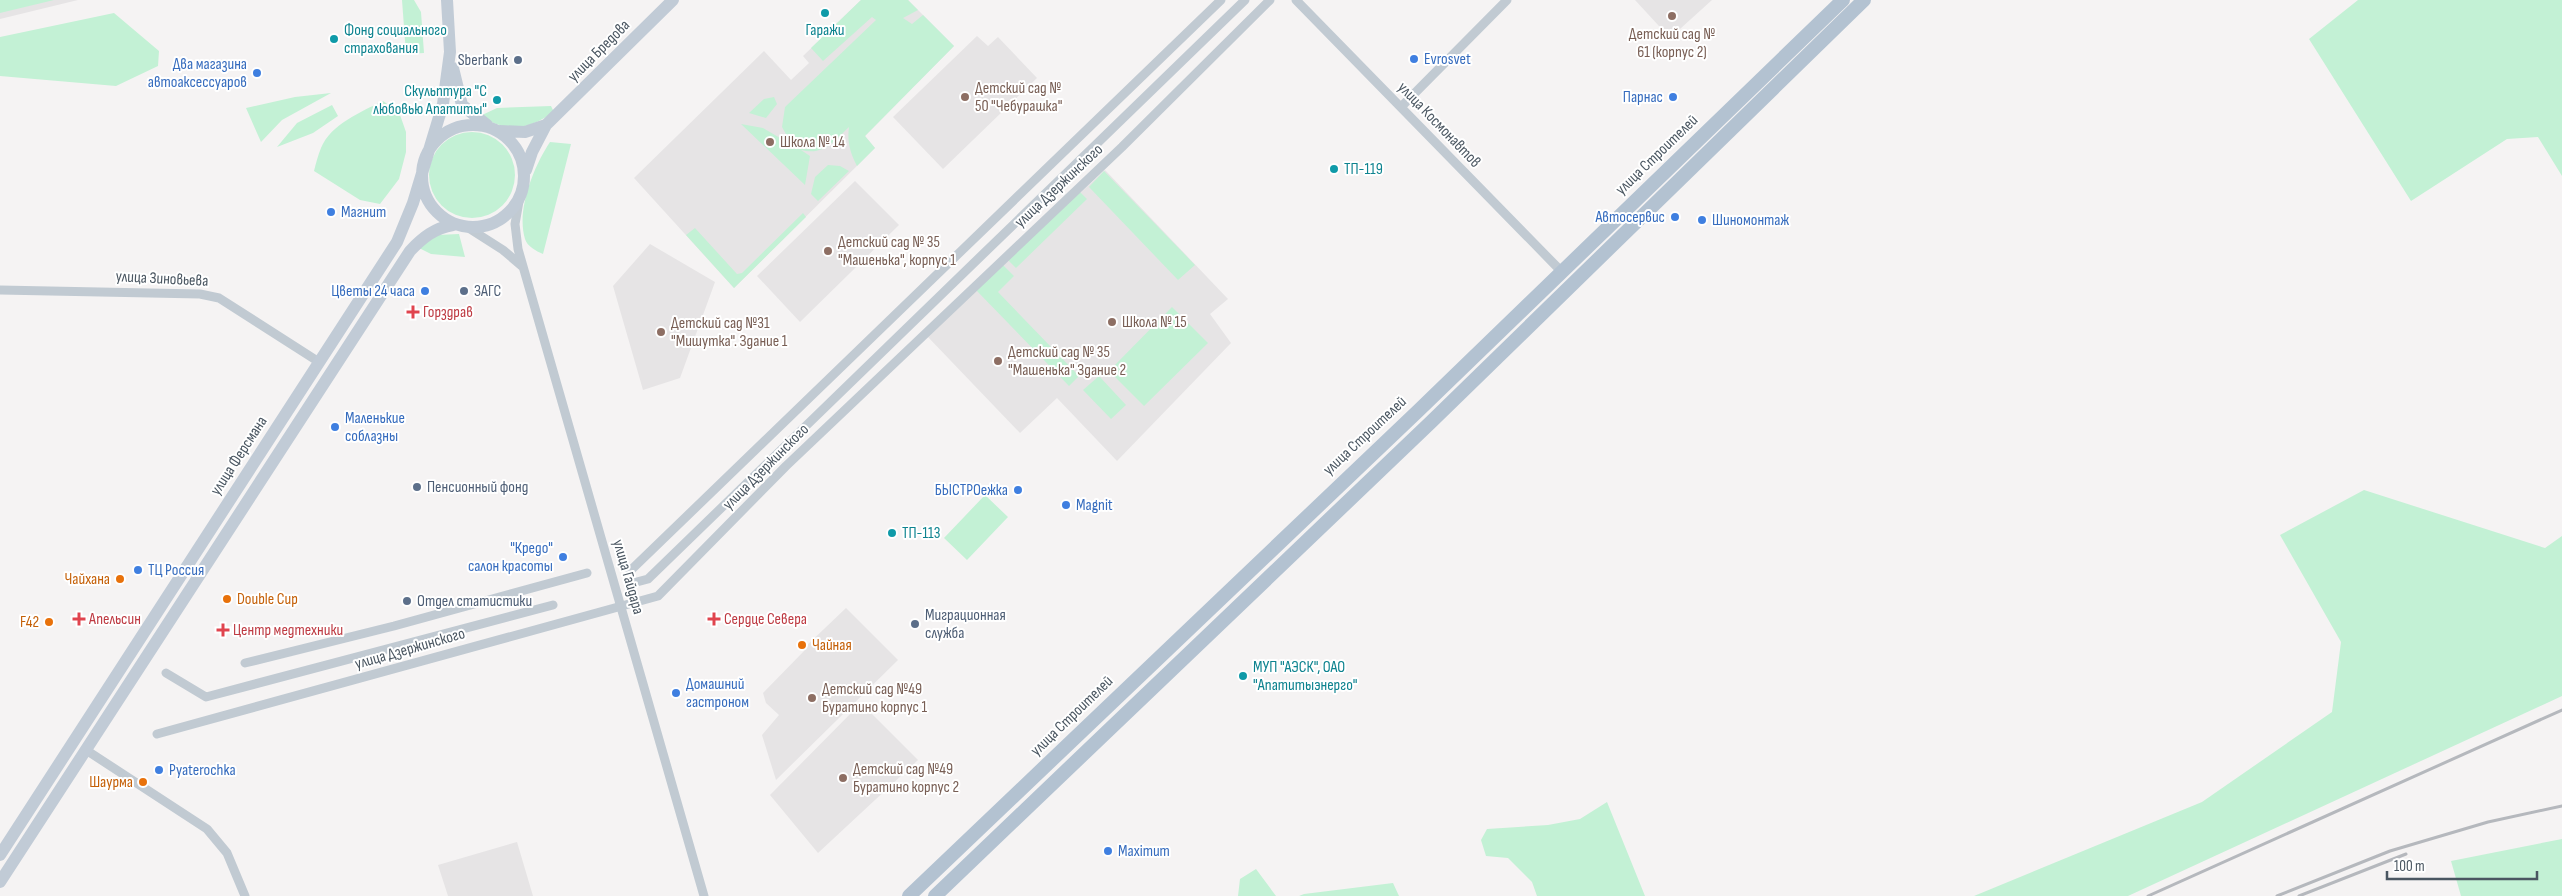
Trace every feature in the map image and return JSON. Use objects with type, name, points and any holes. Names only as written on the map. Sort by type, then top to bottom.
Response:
[{"type":"main road","name":"улица Строителей","points":[[909,896],[1246,572],[1418,411],[1844,0]]},
{"type":"main road","name":"улица Строителей","points":[[935,896],[1574,284],[1864,0]]},
{"type":"main road","points":[[1727,113],[1738,124]]},
{"type":"main road","points":[[1561,271],[1574,284]]},
{"type":"main road","points":[[1246,572],[1258,586]]},
{"type":"main road","points":[[1049,762],[1060,775]]},
{"type":"street","name":"улица Ферсмана","points":[[447,0],[450,52],[462,105],[474,117],[494,128]]},
{"type":"street","name":"улица Бредова","points":[[546,125],[674,0]]},
{"type":"street","name":"улица Дзержинского","points":[[630,571],[822,383],[1221,0]]},
{"type":"street","name":"улица Дзержинского","points":[[634,583],[648,579],[1244,0]]},
{"type":"street","name":"улица Дзержинского","points":[[157,734],[658,596],[786,466],[1122,147],[1270,0]]},
{"type":"street","name":"улица Космонавтов","points":[[1296,0],[1561,271]]},
{"type":"street","points":[[1400,107],[1507,0]]},
{"type":"street","name":"улица Ферсмана","points":[[0,855],[397,242],[426,160],[443,104],[450,52]]},
{"type":"street","points":[[474,124],[525,132],[546,125],[532,152],[515,205],[502,220],[492,225],[467,227],[454,225],[432,208],[424,190],[423,177],[426,160],[437,138],[446,131],[474,124]]},
{"type":"street","points":[[494,128],[507,136],[520,150],[523,160],[522,186]]},
{"type":"street","name":"улица Гайдара","points":[[522,186],[515,224],[523,267],[704,896]]},
{"type":"street","name":"улица Ферсмана","points":[[0,882],[410,251],[425,236],[442,227],[454,225]]},
{"type":"street","points":[[467,227],[503,250],[523,267]]},
{"type":"street","name":"улица Зиновьева","points":[[0,290],[200,294],[219,298],[332,370]]},
{"type":"street","points":[[285,416],[298,424]]},
{"type":"street","name":"улица Дзержинского","points":[[245,663],[394,626],[586,573]]},
{"type":"street","name":"улица Дзержинского","points":[[166,673],[206,697],[553,605]]},
{"type":"street","points":[[86,750],[207,829],[227,853],[245,896]]},
{"type":"street","points":[[14,834],[26,842]]},
{"type":"shaded area","points":[[0,0],[78,0],[0,19]]},
{"type":"shaded area","name":"Школа № 14","points":[[861,0],[908,0],[954,46],[865,136],[875,148],[734,288],[634,178],[764,51],[791,80],[809,63],[803,56]]},
{"type":"shaded area","name":"Детский сад № 61 (корпус 2)","points":[[1635,0],[1712,0],[1670,38]]},
{"type":"shaded area","name":"Детский сад № 50 \"Чебурашка\"","points":[[977,36],[988,46],[998,37],[1037,78],[943,169],[893,117]]},
{"type":"shaded area","name":"Школа № 15","points":[[1105,170],[1228,299],[1210,314],[1231,343],[1117,461],[1057,398],[1020,433],[927,336]]},
{"type":"shaded area","name":"Детский сад № 35 \"Машенька\", корпус 1","points":[[855,181],[899,225],[800,322],[757,276]]},
{"type":"shaded area","name":"Детский сад №31 \"Мишутка\". Здание 1","points":[[650,244],[715,282],[680,378],[643,390],[613,286]]},
{"type":"shaded area","name":"Детский сад №49 Буратино корпус 1","points":[[846,608],[898,660],[776,780],[762,735],[779,715],[766,703],[763,693],[804,651],[803,649]]},
{"type":"shaded area","name":"Детский сад №49 Буратино корпус 2","points":[[861,703],[918,760],[818,853],[770,795]]},
{"type":"shaded area","points":[[517,842],[533,896],[448,896],[438,865]]},
{"type":"green space","points":[[0,0],[54,0],[0,13]]},
{"type":"green space","points":[[402,0],[414,0],[421,12],[424,53],[406,54]]},
{"type":"green space","points":[[861,0],[908,0],[918,10],[903,18],[912,24],[923,15],[954,46],[865,136],[875,148],[857,166],[850,147],[849,127],[833,142],[822,149],[816,151],[801,150],[810,156],[805,185],[741,124],[763,128],[792,145],[782,127],[785,107],[876,20],[872,17],[823,61],[811,48]]},
{"type":"green space","points":[[2358,0],[2562,0],[2562,176],[2538,137],[2507,139],[2411,201],[2309,39]]},
{"type":"green space","points":[[114,13],[159,51],[158,66],[116,86],[0,76],[0,37]]},
{"type":"green space","points":[[331,93],[282,120],[261,142],[246,108],[295,97]]},
{"type":"green space","points":[[774,97],[777,104],[766,118],[749,113],[764,99]]},
{"type":"green space","points":[[383,101],[399,112],[406,132],[406,152],[399,179],[380,204],[360,200],[314,171],[321,148],[332,132],[339,125]]},
{"type":"green space","points":[[332,105],[338,116],[313,133],[277,147],[297,123]]},
{"type":"green space","points":[[551,106],[554,112],[526,126],[509,127],[480,116],[497,108]]},
{"type":"green space","points":[[472,132],[489,135],[503,144],[512,158],[515,175],[512,192],[503,206],[489,215],[472,218],[455,215],[441,206],[432,192],[429,175],[432,158],[441,144],[455,135]]},
{"type":"green space","points":[[550,142],[571,144],[543,254],[526,242],[523,215],[528,189],[538,163]]},
{"type":"green space","points":[[828,165],[840,166],[849,171],[818,201],[811,194],[815,177]]},
{"type":"green space","points":[[1104,171],[1195,265],[1178,280],[1089,187]]},
{"type":"green space","points":[[1078,190],[1087,199],[1016,268],[1007,259]]},
{"type":"green space","points":[[803,213],[806,217],[734,288],[686,235],[695,228],[737,274],[742,273]]},
{"type":"green space","points":[[459,234],[465,257],[431,254],[419,248],[437,235]]},
{"type":"green space","points":[[1002,264],[1014,276],[998,292],[1079,376],[1069,386],[976,290]]},
{"type":"green space","points":[[1172,307],[1208,343],[1144,406],[1109,371]]},
{"type":"green space","points":[[1099,376],[1126,405],[1111,419],[1083,390]]},
{"type":"green space","points":[[2364,490],[2545,548],[2562,536],[2562,696],[2128,896],[1974,896],[2202,802],[2332,712],[2341,642],[2280,535]]},
{"type":"green space","points":[[985,495],[1008,517],[967,560],[944,538]]},
{"type":"green space","points":[[1607,802],[1645,896],[1537,896],[1532,882],[1508,858],[1486,856],[1481,840],[1487,829],[1548,825],[1580,819]]},
{"type":"green space","points":[[2562,839],[2562,896],[2461,896],[2451,861]]},
{"type":"green space","points":[[1256,869],[1276,896],[1238,896],[1240,879]]},
{"type":"green space","points":[[1393,883],[1399,896],[1299,896],[1304,894]]},
{"type":"railway","points":[[2148,896],[2562,710]]},
{"type":"railway","points":[[2277,896],[2390,851],[2488,822],[2562,806]]},
{"type":"railway","points":[[2299,896],[2406,854]]},
{"type":"place","name":"Гаражи","points":[[825,13]]},
{"type":"place","name":"Детский сад № 61 (корпус 2)","points":[[1672,16]]},
{"type":"place","name":"Фонд социального страхования","points":[[334,39]]},
{"type":"place","name":"Evrosvet","points":[[1414,59]]},
{"type":"place","name":"Sberbank","points":[[518,60]]},
{"type":"place","name":"Два магазина автоаксессуаров","points":[[257,73]]},
{"type":"place","name":"Детский сад № 50 \"Чебурашка\"","points":[[965,97]]},
{"type":"place","name":"Парнас","points":[[1673,97]]},
{"type":"place","name":"Скульптура \"С любовью Апатиты\"","points":[[497,100]]},
{"type":"place","name":"Школа № 14","points":[[770,142]]},
{"type":"place","name":"ТП-119","points":[[1334,169]]},
{"type":"place","name":"Магнит","points":[[331,212]]},
{"type":"place","name":"Автосервис","points":[[1675,217]]},
{"type":"place","name":"Шиномонтаж","points":[[1702,220]]},
{"type":"place","name":"Детский сад № 35 \"Машенька\", корпус 1","points":[[828,251]]},
{"type":"place","name":"Цветы 24 часа","points":[[425,291]]},
{"type":"place","name":"ЗАГС","points":[[464,291]]},
{"type":"place","name":"Горздрав","points":[[413,312]]},
{"type":"place","name":"Школа № 15","points":[[1112,322]]},
{"type":"place","name":"Детский сад №31 \"Мишутка\". Здание 1","points":[[661,332]]},
{"type":"place","name":"Детский сад № 35 \"Машенька\" Здание 2","points":[[998,361]]},
{"type":"place","name":"Маленькие соблазны","points":[[335,427]]},
{"type":"place","name":"Пенсионный фонд","points":[[417,487]]},
{"type":"place","name":"БЫСТРОежка","points":[[1018,490]]},
{"type":"place","name":"Magnit","points":[[1066,505]]},
{"type":"place","name":"ТП-113","points":[[892,533]]},
{"type":"place","name":"\"Кредо\" салон красоты","points":[[563,557]]},
{"type":"place","name":"ТЦ Россия","points":[[138,570]]},
{"type":"place","name":"Чайхана","points":[[120,579]]},
{"type":"place","name":"Double Cup","points":[[227,599]]},
{"type":"place","name":"Отдел статистики","points":[[407,601]]},
{"type":"place","name":"Апельсин","points":[[79,619]]},
{"type":"place","name":"Сердце Севера","points":[[714,619]]},
{"type":"place","name":"F42","points":[[49,622]]},
{"type":"place","name":"Миграционная служба","points":[[915,624]]},
{"type":"place","name":"Центр медтехники","points":[[223,630]]},
{"type":"place","name":"Чайная","points":[[802,645]]},
{"type":"place","name":"МУП \"АЭСК\", ОАО \"Апатитыэнерго\"","points":[[1243,676]]},
{"type":"place","name":"Домашний гастроном","points":[[676,693]]},
{"type":"place","name":"Детский сад №49 Буратино корпус 1","points":[[812,698]]},
{"type":"place","name":"Pyaterochka","points":[[159,770]]},
{"type":"place","name":"Детский сад №49 Буратино корпус 2","points":[[843,778]]},
{"type":"place","name":"Шаурма","points":[[143,782]]},
{"type":"place","name":"Maximum","points":[[1108,851]]}]
